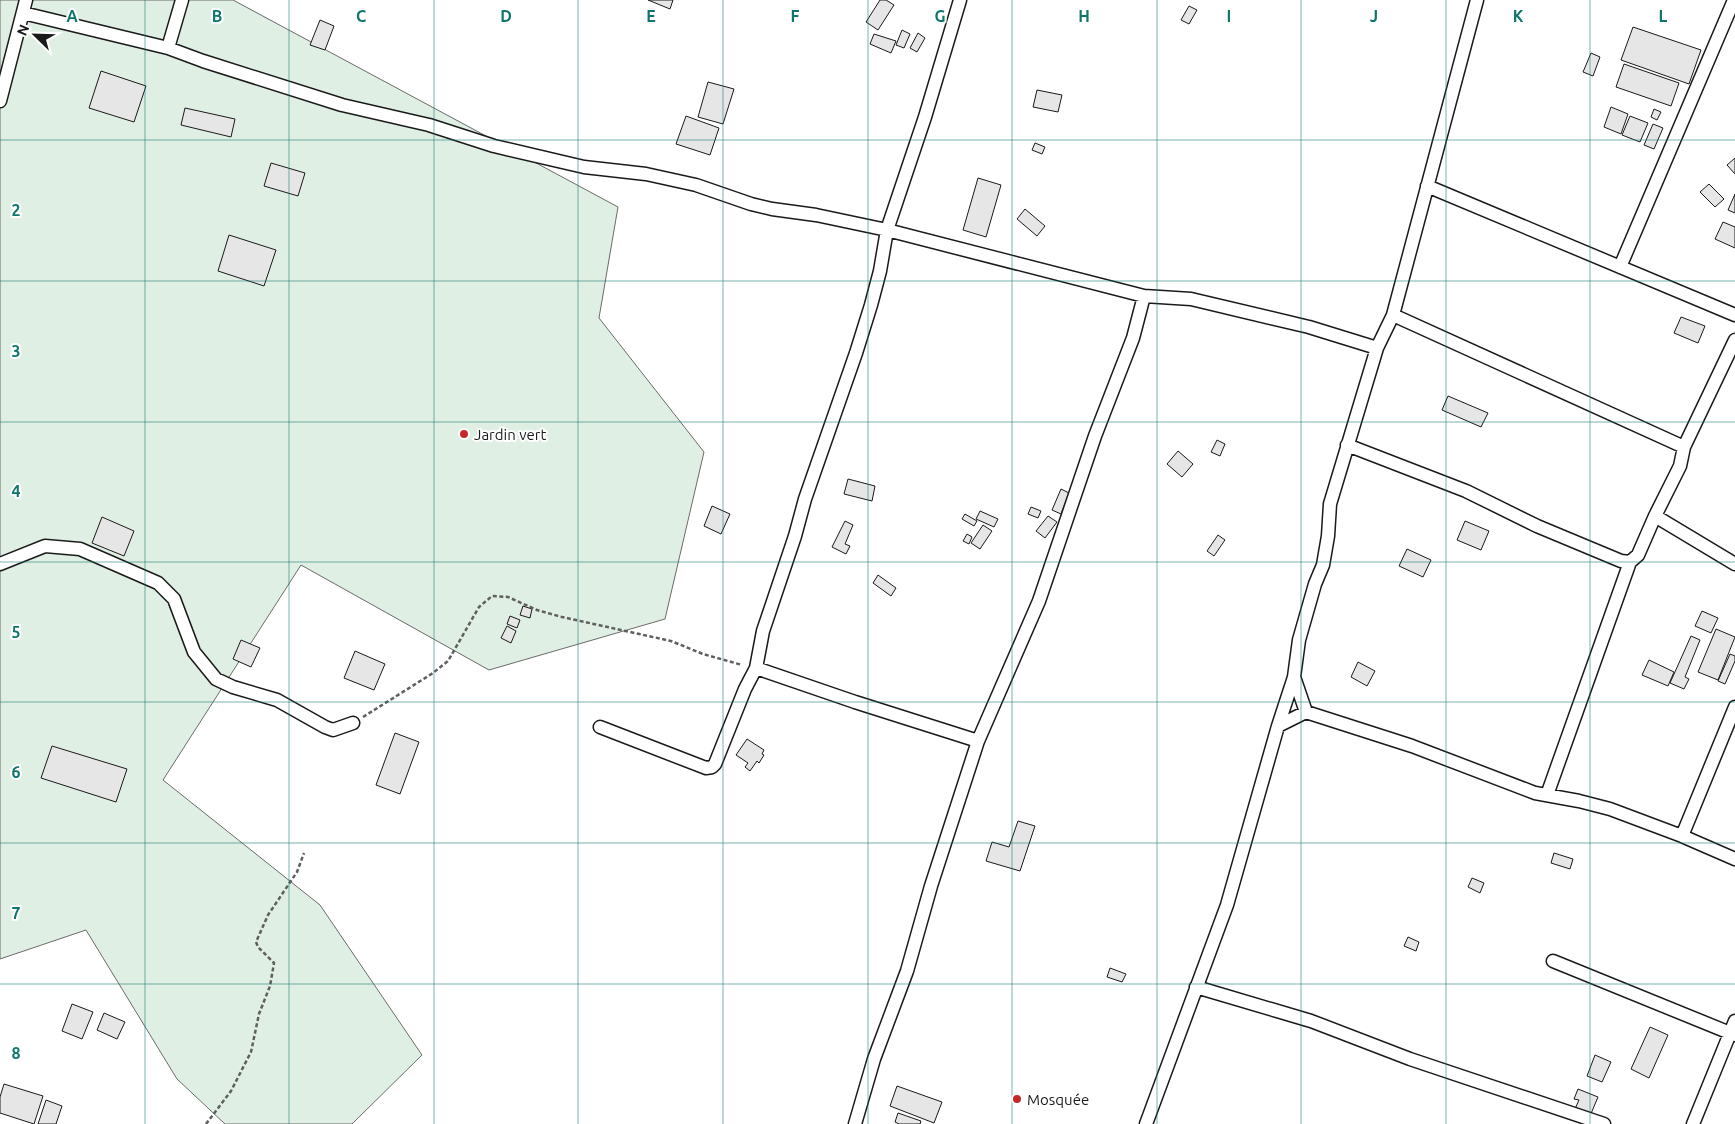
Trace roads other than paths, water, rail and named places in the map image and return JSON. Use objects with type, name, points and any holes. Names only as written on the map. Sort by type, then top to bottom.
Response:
[{"type":"street","points":[[0,101],[26,0]]},
{"type":"street","points":[[168,48],[182,0]]},
{"type":"street","points":[[600,727],[706,768],[712,767],[745,689],[756,668],[763,631],[795,536],[805,499],[871,306],[880,271],[887,230],[925,117],[960,0]]},
{"type":"street","points":[[1146,1124],[1227,905],[1278,726],[1294,677],[1299,640],[1315,584],[1323,565],[1328,536],[1330,504],[1377,348],[1393,315],[1477,0]]},
{"type":"street","points":[[1620,267],[1734,0]]},
{"type":"street","points":[[23,13],[168,48],[342,105],[429,125],[494,146],[584,167],[646,174],[696,185],[751,204],[887,230],[1144,296],[1191,299],[1309,327],[1377,348]]},
{"type":"street","points":[[1427,186],[1735,315]]},
{"type":"street","points":[[855,1124],[874,1059],[904,979],[931,886],[978,741],[1039,601],[1095,436],[1133,338],[1144,296]]},
{"type":"street","points":[[1393,315],[1684,447]]},
{"type":"street","points":[[1547,796],[1630,562],[1638,555],[1680,466],[1684,447],[1735,340]]},
{"type":"street","points":[[1347,445],[1466,491],[1536,526],[1621,561],[1630,562]]},
{"type":"street","points":[[1655,516],[1735,564]]},
{"type":"street","points":[[0,564],[45,546],[80,549],[136,573],[158,583],[174,600],[194,652],[216,679],[233,687],[277,700],[325,727],[334,730],[353,723]]},
{"type":"street","points":[[756,668],[978,741]]},
{"type":"street","points":[[1294,677],[1306,712]]},
{"type":"street","points":[[1682,836],[1735,707]]},
{"type":"street","points":[[1278,726],[1306,712],[1412,746],[1535,793],[1610,809],[1682,836],[1735,859]]},
{"type":"street","points":[[1553,960],[1733,1030],[1693,1124]]},
{"type":"street","points":[[1196,987],[1311,1022],[1410,1059],[1601,1123]]},
{"type":"place","name":"Jardin vert","points":[[464,434]]},
{"type":"place","name":"Mosquée","points":[[1017,1099]]}]
